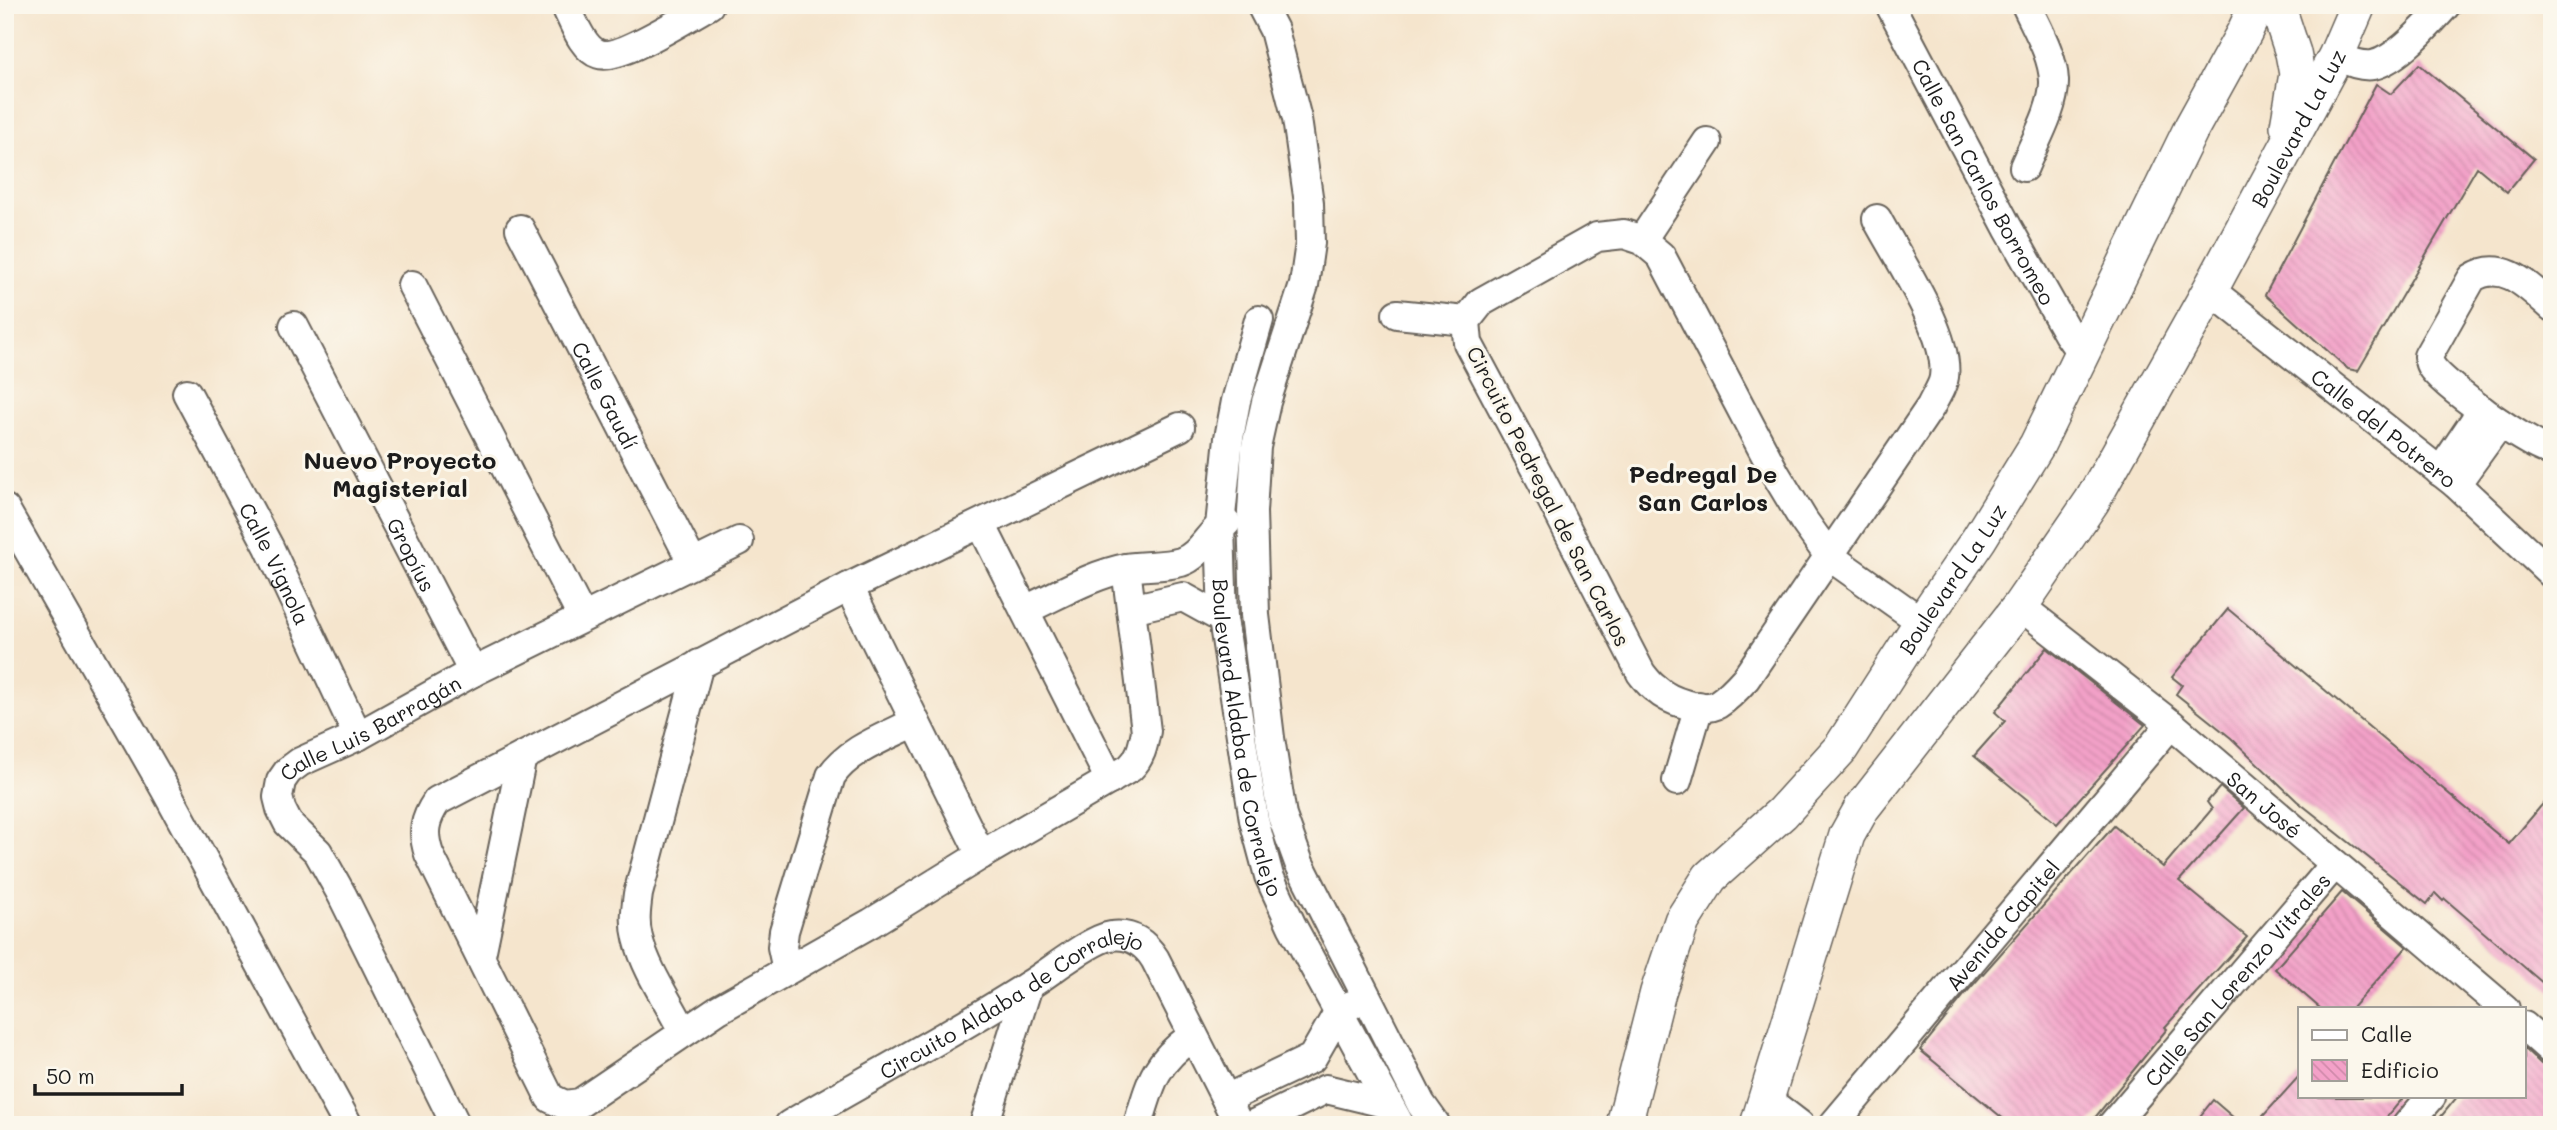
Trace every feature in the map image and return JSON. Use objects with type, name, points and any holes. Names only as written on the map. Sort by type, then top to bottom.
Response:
[{"type":"main road","name":"Boulevard La Luz","points":[[1762,1112],[1847,835],[1863,808],[2020,606],[2092,501],[2336,56],[2358,5]]},
{"type":"main road","name":"Boulevard La Luz","points":[[1623,1125],[1658,992],[1682,921],[1710,877],[1782,813],[1842,748],[1922,622],[1979,539],[2036,445],[2246,14]]},
{"type":"main road","points":[[2246,14],[2264,27],[2281,20]]},
{"type":"main road","points":[[2281,20],[2336,56]]},
{"type":"main road","points":[[2281,20],[2293,53],[2297,74],[2282,156]]},
{"type":"main road","points":[[1842,748],[1886,778]]},
{"type":"street","points":[[565,5],[587,46],[600,55],[619,54],[709,5]]},
{"type":"street","name":"Boulevard Aldaba de Corralejo","points":[[1261,5],[1274,30],[1297,119],[1309,203],[1310,243],[1304,285],[1266,402],[1256,447],[1252,512],[1255,615],[1282,817],[1298,863],[1420,1104],[1436,1125]]},
{"type":"street","name":"Calle San Carlos Borromeo","points":[[1890,5],[2008,228],[2082,354]]},
{"type":"street","points":[[2024,167],[2051,101],[2054,78],[2045,47],[2026,5]]},
{"type":"street","points":[[2399,51],[2423,5]]},
{"type":"street","points":[[2336,56],[2353,63],[2372,65],[2399,51],[2446,5]]},
{"type":"street","points":[[1707,142],[1642,240],[1661,256],[1775,473],[1829,556],[1922,622]]},
{"type":"street","points":[[1677,781],[1699,706],[1715,706],[1746,678],[1931,406],[1944,379],[1945,357],[1933,324],[1877,219]]},
{"type":"street","name":"Calle Gaudí","points":[[520,229],[692,562]]},
{"type":"street","name":"Circuito Pedregal de San Carlos","points":[[1642,240],[1624,234],[1597,237],[1481,302],[1466,321],[1468,344],[1641,673],[1656,690],[1676,700],[1699,706]]},
{"type":"street","points":[[2552,307],[2526,284],[2498,271],[2488,271],[2472,278],[2428,355],[2431,368],[2491,416],[2540,449],[2552,451]]},
{"type":"street","points":[[412,285],[582,617]]},
{"type":"street","name":"Calle del Potrero","points":[[2210,290],[2448,478],[2552,574]]},
{"type":"street","points":[[1397,314],[1466,321]]},
{"type":"street","name":"Boulevard Aldaba de Corralejo","points":[[1259,320],[1234,413],[1220,526],[1223,619],[1254,820],[1269,876],[1292,926],[1394,1114]]},
{"type":"street","name":"Gropíus","points":[[294,326],[473,672]]},
{"type":"street","name":"Calle Vignola","points":[[187,393],[269,547],[358,736]]},
{"type":"street","points":[[2448,478],[2491,416]]},
{"type":"street","points":[[1126,568],[1146,731],[1137,760],[1110,780],[871,923],[683,1031],[580,1103],[565,1105],[550,1098],[429,854],[424,839],[424,825],[437,801],[849,587],[1180,427]]},
{"type":"street","points":[[5,509],[166,789],[348,1125]]},
{"type":"street","points":[[1025,610],[1100,576],[1126,568],[1181,562],[1194,555],[1220,526],[1252,512]]},
{"type":"street","points":[[981,524],[1110,780]]},
{"type":"street","name":"Calle Luis Barragán","points":[[456,1125],[342,895],[318,852],[288,823],[281,809],[278,790],[288,771],[300,762],[358,736],[473,672],[739,541]]},
{"type":"street","points":[[1181,562],[1183,597]]},
{"type":"street","points":[[849,587],[981,855]]},
{"type":"street","points":[[1131,609],[1183,597],[1223,619]]},
{"type":"street","name":"San José","points":[[2020,606],[2171,723],[2503,1007]]},
{"type":"street","points":[[683,1031],[643,953],[637,936],[635,916],[638,894],[699,664]]},
{"type":"street","points":[[787,970],[782,947],[784,931],[831,776],[849,756],[915,722]]},
{"type":"street","name":"Avenida Capitel","points":[[1833,1125],[2171,723]]},
{"type":"street","points":[[481,955],[522,757]]},
{"type":"street","name":"Calle San Lorenzo Vitrales","points":[[2112,1125],[2335,864]]},
{"type":"street","name":"Circuito Aldaba de Corralejo","points":[[789,1125],[1028,986],[1102,938],[1124,935],[1146,946],[1155,959],[1239,1125]]},
{"type":"street","points":[[984,1125],[1028,986]]},
{"type":"street","points":[[1226,1099],[1312,1058],[1339,1011],[1366,998]]},
{"type":"street","points":[[2526,1028],[2552,1051]]},
{"type":"street","points":[[1138,1125],[1161,1062],[1192,1036]]},
{"type":"street","points":[[1312,1058],[1326,1089],[1394,1114]]},
{"type":"street","points":[[1252,1125],[1326,1089]]},
{"type":"street","points":[[2407,1125],[2430,1098]]},
{"type":"street","points":[[1762,1112],[1800,1125]]},
{"type":"building","points":[[2419,64],[2534,159],[2507,192],[2477,167],[2358,371],[2348,369],[2265,295],[2376,84],[2391,94]]},
{"type":"building","points":[[2228,609],[2509,844],[2552,793],[2552,991],[2445,899],[2443,901],[2435,893],[2427,904],[2297,801],[2231,738],[2176,694],[2182,685],[2172,677]]},
{"type":"building","points":[[2047,648],[2145,725],[2057,824],[1974,756],[2005,721],[1995,712]]},
{"type":"building","points":[[2220,787],[2244,808],[2179,881],[2247,937],[2165,1027],[2167,1029],[2089,1125],[2011,1125],[1920,1050],[1965,994],[2114,826],[2163,867],[2212,809],[2207,802]]},
{"type":"building","points":[[2342,892],[2407,947],[2353,1007],[2319,1007],[2275,969]]},
{"type":"building","points":[[2526,1050],[2541,1064],[2552,1067],[2552,1125],[2434,1125],[2456,1098],[2526,1098]]},
{"type":"building","points":[[2298,1077],[2298,1098],[2403,1098],[2380,1125],[2255,1125]]},
{"type":"building","points":[[2213,1100],[2242,1125],[2193,1125]]},
{"type":"district","name":"Nuevo Proyecto Magisterial","points":[[400,473]]},
{"type":"district","name":"Pedregal De San Carlos","points":[[1703,487]]}]
